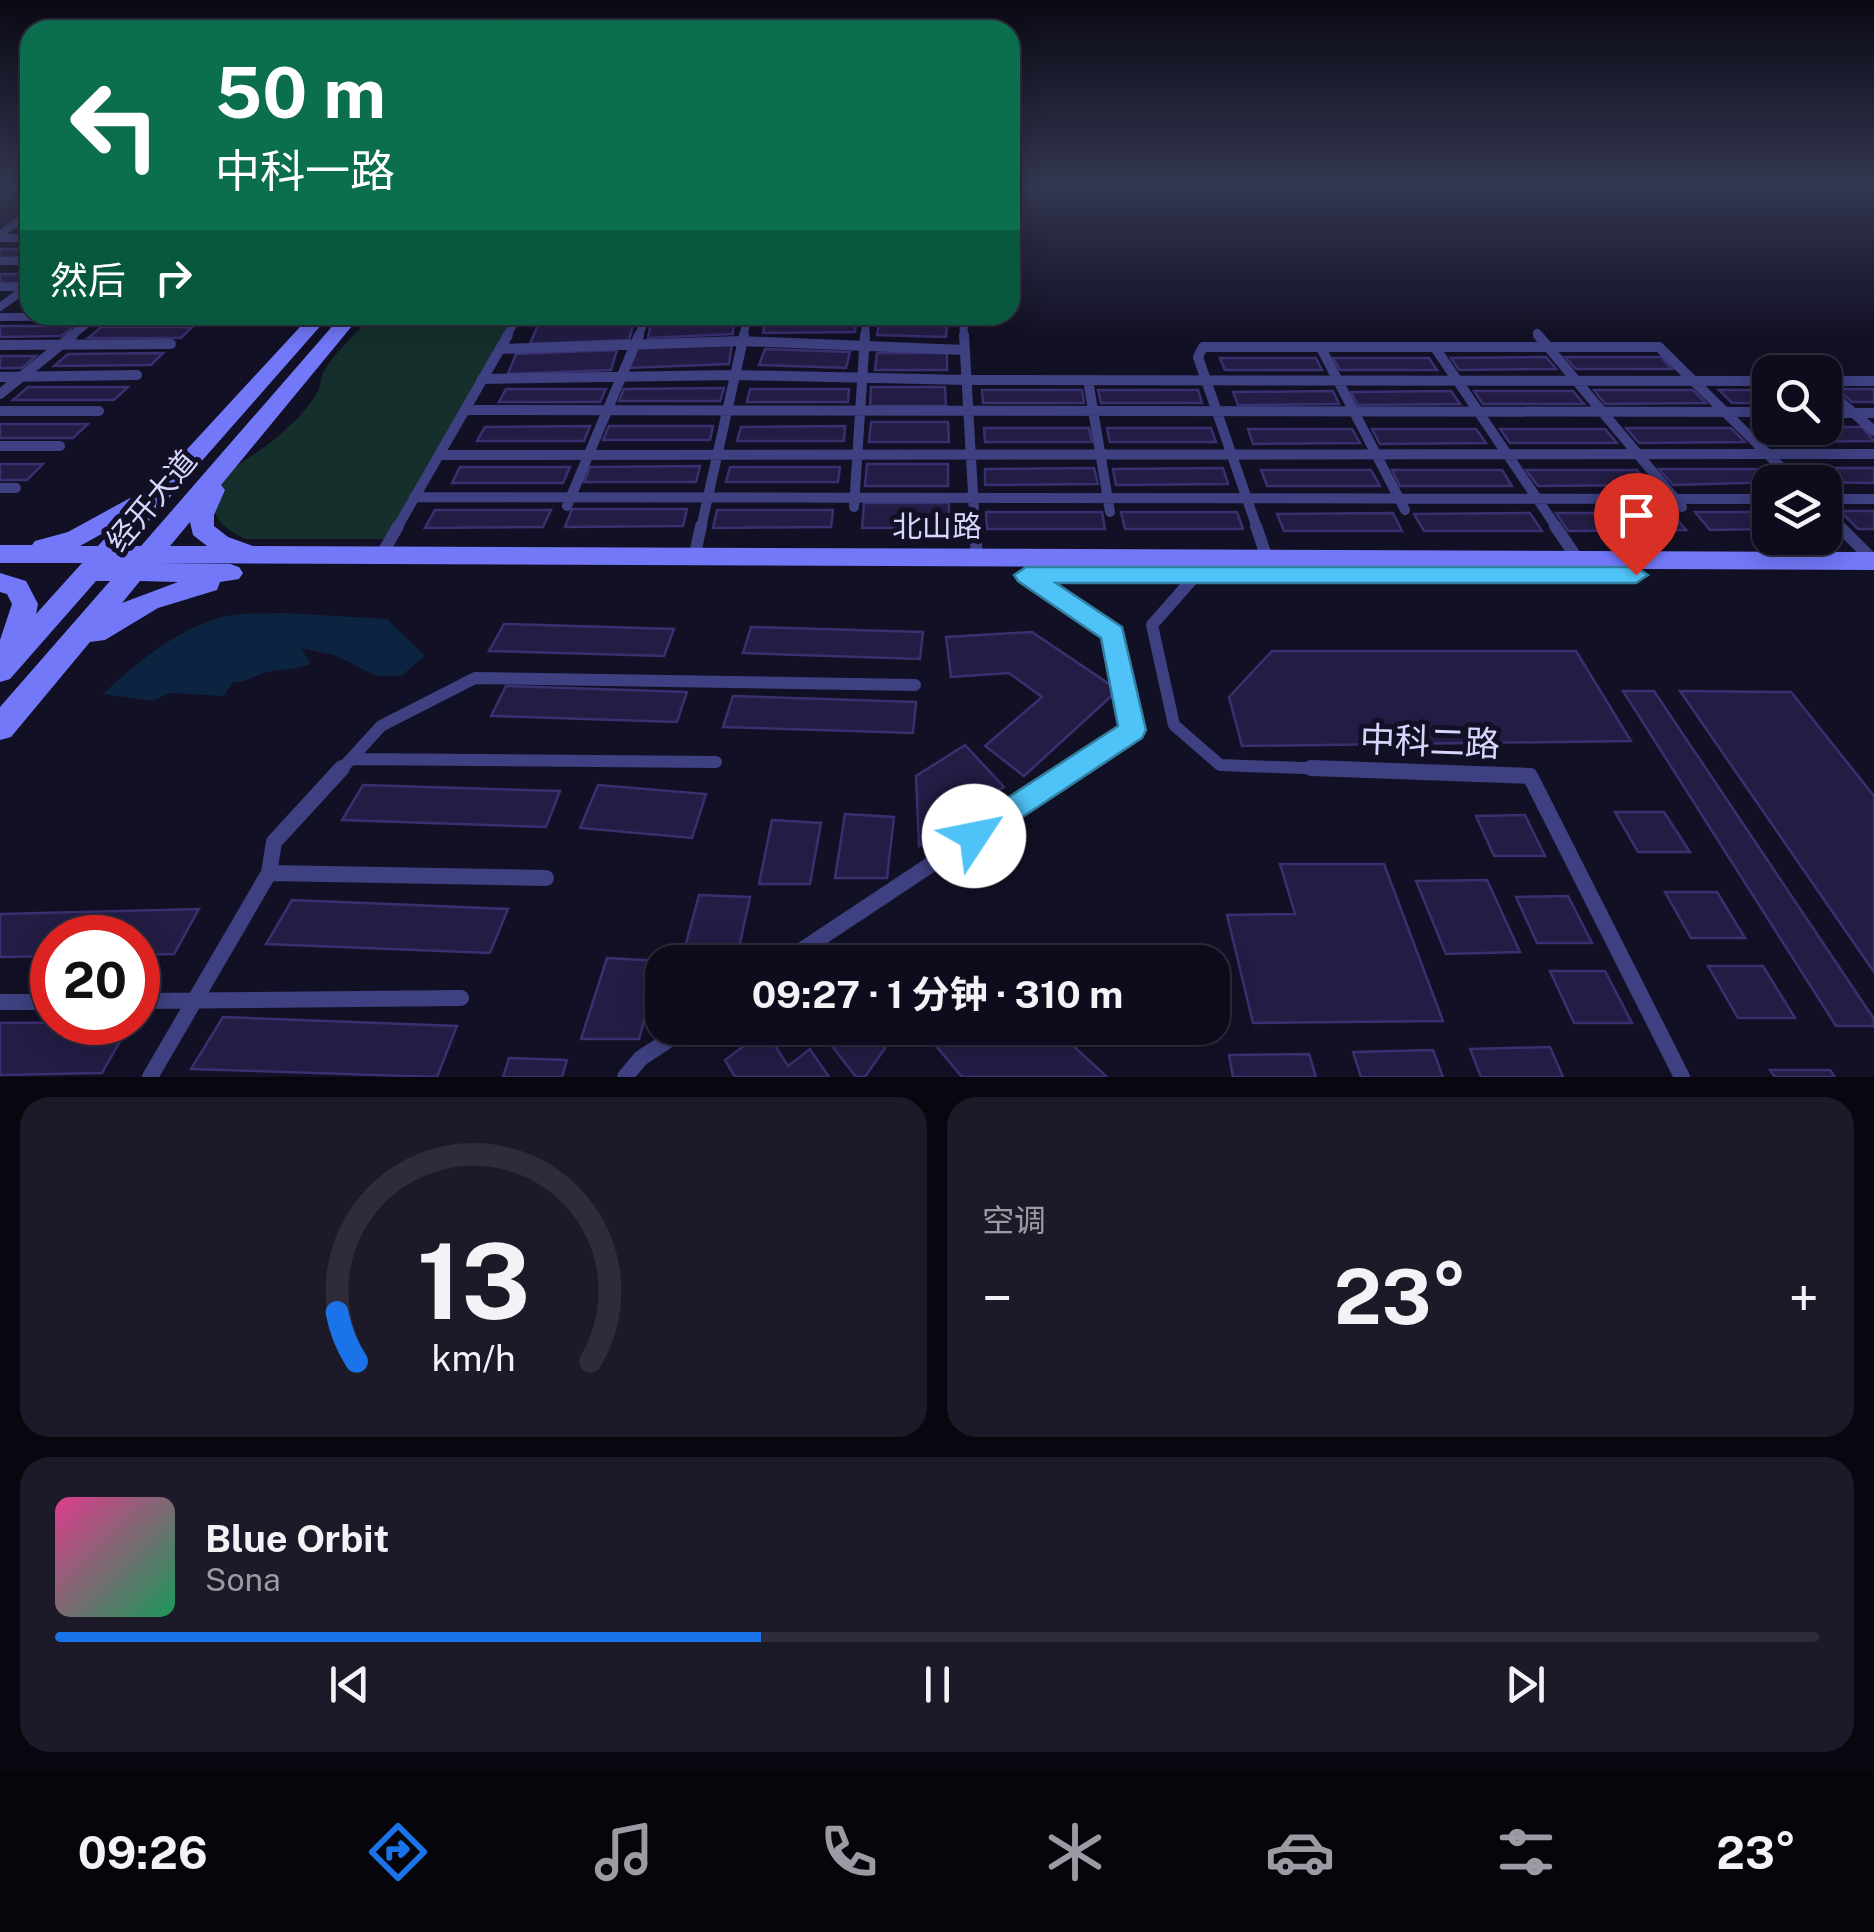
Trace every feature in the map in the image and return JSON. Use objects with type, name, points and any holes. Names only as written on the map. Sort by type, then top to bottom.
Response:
[{"type":"street","name":"经开大道","points":[[4,667],[312,325]]},
{"type":"street","name":"经开大道","points":[[0,728],[344,325]]},
{"type":"street","points":[[220,470],[202,515],[202,529],[250,565]]},
{"type":"street","points":[[7,560],[77,538],[115,520],[176,476]]},
{"type":"street","name":"北山路","points":[[250,565],[380,556],[1874,561]]},
{"type":"street","name":"北山路","points":[[7,560],[1026,575],[1874,576]]},
{"type":"street","points":[[59,660],[122,612],[165,593],[250,565]]},
{"type":"street","points":[[0,582],[17,588],[24,604],[4,667]]},
{"type":"lane","points":[[0,394],[84,325]]},
{"type":"lane","points":[[380,556],[513,325]]},
{"type":"lane","points":[[568,502],[642,325]]},
{"type":"lane","points":[[694,558],[746,325]]},
{"type":"lane","points":[[854,502],[865,325]]},
{"type":"lane","points":[[963,325],[978,559]]},
{"type":"lane","points":[[1537,333],[1679,503]]},
{"type":"lane","points":[[500,349],[742,341],[965,350]]},
{"type":"lane","points":[[0,346],[171,344]]},
{"type":"lane","points":[[1268,561],[1198,357],[1203,347],[1659,346],[1779,465]]},
{"type":"lane","points":[[1321,348],[1404,510]]},
{"type":"lane","points":[[1436,349],[1579,561]]},
{"type":"lane","points":[[482,379],[734,374],[967,380],[1752,381]]},
{"type":"lane","points":[[0,378],[138,375]]},
{"type":"lane","points":[[1088,380],[1110,512]]},
{"type":"lane","points":[[1842,383],[1874,382]]},
{"type":"lane","points":[[1842,400],[1874,431]]},
{"type":"lane","points":[[464,410],[1752,412]]},
{"type":"lane","points":[[0,412],[100,411]]},
{"type":"lane","points":[[1842,412],[1874,412]]},
{"type":"lane","points":[[0,446],[60,446]]},
{"type":"lane","points":[[438,456],[1874,454]]},
{"type":"lane","points":[[0,488],[16,488]]},
{"type":"lane","points":[[414,498],[568,502],[707,498],[854,502],[974,498],[1536,498],[1679,503],[1752,500]]},
{"type":"lane","points":[[1842,499],[1874,499]]},
{"type":"lane","points":[[1842,529],[1874,561]]},
{"type":"lane","points":[[810,945],[1132,730],[1113,633],[1026,575]]},
{"type":"lane","name":"中科二路","points":[[1196,576],[1152,625],[1174,725],[1220,765],[1530,776],[1682,1077]]},
{"type":"lane","points":[[150,1077],[268,873],[274,842],[382,726],[445,690],[475,678],[915,686]]},
{"type":"lane","points":[[351,759],[716,762]]},
{"type":"lane","points":[[268,873],[546,878]]},
{"type":"lane","points":[[160,1001],[461,998]]},
{"type":"lane","points":[[0,1002],[30,1002]]},
{"type":"lane","points":[[625,1077],[640,1058],[660,1045]]},
{"type":"green space","points":[[363,325],[511,325],[385,539],[245,539],[222,524],[215,513],[214,500],[221,482],[303,413],[315,397],[332,359]]},
{"type":"water","points":[[237,614],[387,619],[425,656],[401,676],[376,676],[337,656],[301,648],[311,664],[233,682],[224,696],[170,693],[152,701],[103,694],[158,648],[205,622]]},
{"type":"building","points":[[0,249],[20,249],[20,257],[0,258]]},
{"type":"building","points":[[0,274],[20,274],[20,283],[0,283]]},
{"type":"building","points":[[538,325],[633,325],[629,340],[530,344]]},
{"type":"building","points":[[651,325],[734,325],[733,334],[648,338]]},
{"type":"building","points":[[764,325],[856,325],[855,332],[763,333]]},
{"type":"building","points":[[879,325],[947,325],[946,337],[877,335]]},
{"type":"building","points":[[0,326],[75,326],[61,336],[0,337]]},
{"type":"building","points":[[101,327],[192,327],[181,338],[88,338]]},
{"type":"building","points":[[732,344],[729,364],[628,368],[633,348]]},
{"type":"building","points":[[765,349],[850,352],[846,368],[759,365]]},
{"type":"building","points":[[617,350],[611,370],[508,374],[516,354]]},
{"type":"building","points":[[163,353],[151,365],[54,366],[68,354]]},
{"type":"building","points":[[877,353],[947,353],[947,370],[875,370]]},
{"type":"building","points":[[0,356],[36,356],[22,368],[0,368]]},
{"type":"building","points":[[1546,357],[1556,369],[1459,370],[1451,358]]},
{"type":"building","points":[[1565,357],[1661,357],[1672,369],[1576,369]]},
{"type":"building","points":[[1220,358],[1316,358],[1322,370],[1225,370]]},
{"type":"building","points":[[1333,358],[1429,358],[1437,370],[1340,370]]},
{"type":"building","points":[[28,387],[128,387],[114,400],[13,400]]},
{"type":"building","points":[[871,387],[945,387],[946,406],[870,406]]},
{"type":"building","points":[[724,388],[720,401],[619,401],[624,389]]},
{"type":"building","points":[[506,389],[606,389],[600,402],[499,402]]},
{"type":"building","points":[[750,389],[849,389],[848,402],[747,402]]},
{"type":"building","points":[[1842,389],[1874,389],[1874,402],[1852,402]]},
{"type":"building","points":[[982,390],[1082,390],[1084,403],[983,403]]},
{"type":"building","points":[[1098,390],[1198,390],[1202,403],[1101,403]]},
{"type":"building","points":[[1594,390],[1693,390],[1706,403],[1605,404]]},
{"type":"building","points":[[1719,390],[1752,390],[1752,403],[1732,403]]},
{"type":"building","points":[[1333,391],[1339,404],[1238,405],[1233,392]]},
{"type":"building","points":[[1451,391],[1460,404],[1358,405],[1351,392]]},
{"type":"building","points":[[1474,391],[1573,391],[1584,404],[1483,404]]},
{"type":"building","points":[[871,422],[948,422],[949,442],[869,442]]},
{"type":"building","points":[[0,424],[88,424],[73,438],[0,438]]},
{"type":"building","points":[[590,426],[584,441],[477,441],[485,427]]},
{"type":"building","points":[[609,426],[713,426],[710,440],[603,440]]},
{"type":"building","points":[[845,426],[844,441],[737,441],[741,427]]},
{"type":"building","points":[[1842,427],[1862,427],[1874,441],[1842,441]]},
{"type":"building","points":[[984,428],[1089,428],[1092,442],[985,442]]},
{"type":"building","points":[[1107,428],[1211,428],[1216,442],[1110,442]]},
{"type":"building","points":[[1626,428],[1731,428],[1745,442],[1639,443]]},
{"type":"building","points":[[1248,429],[1352,429],[1360,443],[1253,444]]},
{"type":"building","points":[[1372,429],[1476,429],[1486,443],[1380,444]]},
{"type":"building","points":[[1500,429],[1605,429],[1617,443],[1510,443]]},
{"type":"building","points":[[0,464],[43,464],[27,480],[0,480]]},
{"type":"building","points":[[867,464],[948,464],[948,486],[865,486]]},
{"type":"building","points":[[700,466],[696,482],[584,482],[590,467]]},
{"type":"building","points":[[460,467],[570,467],[563,483],[452,483]]},
{"type":"building","points":[[730,467],[840,467],[838,482],[726,482]]},
{"type":"building","points":[[1094,468],[1098,484],[985,485],[985,469]]},
{"type":"building","points":[[1223,468],[1228,484],[1116,485],[1113,469]]},
{"type":"building","points":[[1842,468],[1874,468],[1874,483],[1842,482]]},
{"type":"building","points":[[1659,469],[1752,469],[1752,483],[1673,485]]},
{"type":"building","points":[[1261,470],[1371,470],[1380,486],[1267,486]]},
{"type":"building","points":[[1392,470],[1502,470],[1512,486],[1400,486]]},
{"type":"building","points":[[1526,470],[1637,470],[1650,485],[1538,486]]},
{"type":"building","points":[[864,503],[949,503],[949,528],[862,528]]},
{"type":"building","points":[[572,509],[687,509],[683,526],[565,527]]},
{"type":"building","points":[[435,510],[551,510],[543,527],[425,528]]},
{"type":"building","points":[[717,510],[833,510],[831,527],[713,528]]},
{"type":"building","points":[[1842,511],[1874,511],[1874,529],[1858,529]]},
{"type":"building","points":[[986,512],[1102,512],[1105,529],[987,529]]},
{"type":"building","points":[[1121,512],[1237,512],[1243,529],[1125,529]]},
{"type":"building","points":[[1695,512],[1752,512],[1752,529],[1710,530]]},
{"type":"building","points":[[1393,513],[1402,531],[1284,531],[1277,514]]},
{"type":"building","points":[[1530,513],[1542,531],[1424,531],[1414,514]]},
{"type":"building","points":[[1556,513],[1672,513],[1686,530],[1568,531]]},
{"type":"building","points":[[504,624],[674,629],[664,656],[489,651]]},
{"type":"building","points":[[751,627],[923,632],[920,659],[743,653]]},
{"type":"building","points":[[1032,632],[1118,690],[1024,776],[985,746],[1042,697],[1009,673],[951,677],[946,637]]},
{"type":"building","points":[[1272,651],[1576,651],[1631,741],[1242,746],[1229,697]]},
{"type":"building","points":[[506,686],[687,692],[677,722],[491,716]]},
{"type":"building","points":[[1623,691],[1654,691],[1874,1019],[1874,1026],[1836,1026]]},
{"type":"building","points":[[1680,691],[1791,692],[1874,796],[1874,972]]},
{"type":"building","points":[[733,696],[916,702],[913,733],[723,727]]},
{"type":"building","points":[[965,745],[1004,787],[919,846],[916,776]]},
{"type":"building","points":[[363,785],[560,791],[546,827],[342,820]]},
{"type":"building","points":[[598,785],[706,794],[692,838],[580,828]]},
{"type":"building","points":[[1615,812],[1664,812],[1690,852],[1638,852]]},
{"type":"building","points":[[845,814],[894,817],[887,878],[835,878]]},
{"type":"building","points":[[1525,815],[1545,856],[1494,856],[1476,816]]},
{"type":"building","points":[[772,820],[821,823],[810,884],[759,884]]},
{"type":"building","points":[[1280,864],[1384,864],[1443,1021],[1253,1023],[1227,915],[1295,914]]},
{"type":"building","points":[[1487,880],[1520,952],[1446,954],[1416,881]]},
{"type":"building","points":[[1665,892],[1717,892],[1745,938],[1691,938]]},
{"type":"building","points":[[699,895],[750,897],[740,945],[686,945]]},
{"type":"building","points":[[1568,896],[1592,943],[1537,943],[1516,897]]},
{"type":"building","points":[[292,900],[508,909],[490,953],[266,944]]},
{"type":"building","points":[[199,909],[174,954],[160,954],[160,915],[30,915],[30,956],[0,957],[0,914]]},
{"type":"building","points":[[607,958],[645,960],[645,1018],[639,1039],[581,1039]]},
{"type":"building","points":[[1708,966],[1763,966],[1795,1018],[1738,1018]]},
{"type":"building","points":[[1550,971],[1605,971],[1632,1023],[1574,1023]]},
{"type":"building","points":[[223,1017],[457,1026],[437,1077],[191,1069]]},
{"type":"building","points":[[0,1023],[30,1023],[30,1045],[118,1045],[102,1073],[0,1075]]},
{"type":"building","points":[[745,1045],[775,1045],[788,1066],[810,1049],[829,1077],[735,1077],[725,1060]]},
{"type":"building","points":[[831,1045],[885,1045],[865,1077],[856,1077]]},
{"type":"building","points":[[935,1045],[1072,1045],[1107,1077],[962,1077]]},
{"type":"building","points":[[1550,1047],[1563,1077],[1481,1077],[1470,1049]]},
{"type":"building","points":[[1433,1050],[1443,1077],[1361,1077],[1353,1052]]},
{"type":"building","points":[[1309,1054],[1316,1077],[1233,1077],[1229,1055]]},
{"type":"building","points":[[509,1058],[567,1060],[562,1077],[503,1077]]},
{"type":"building","points":[[1770,1070],[1830,1070],[1835,1077],[1775,1077]]},
{"type":"route","points":[[974,836],[1132,730],[1113,633],[1026,575],[1636,575]]}]
